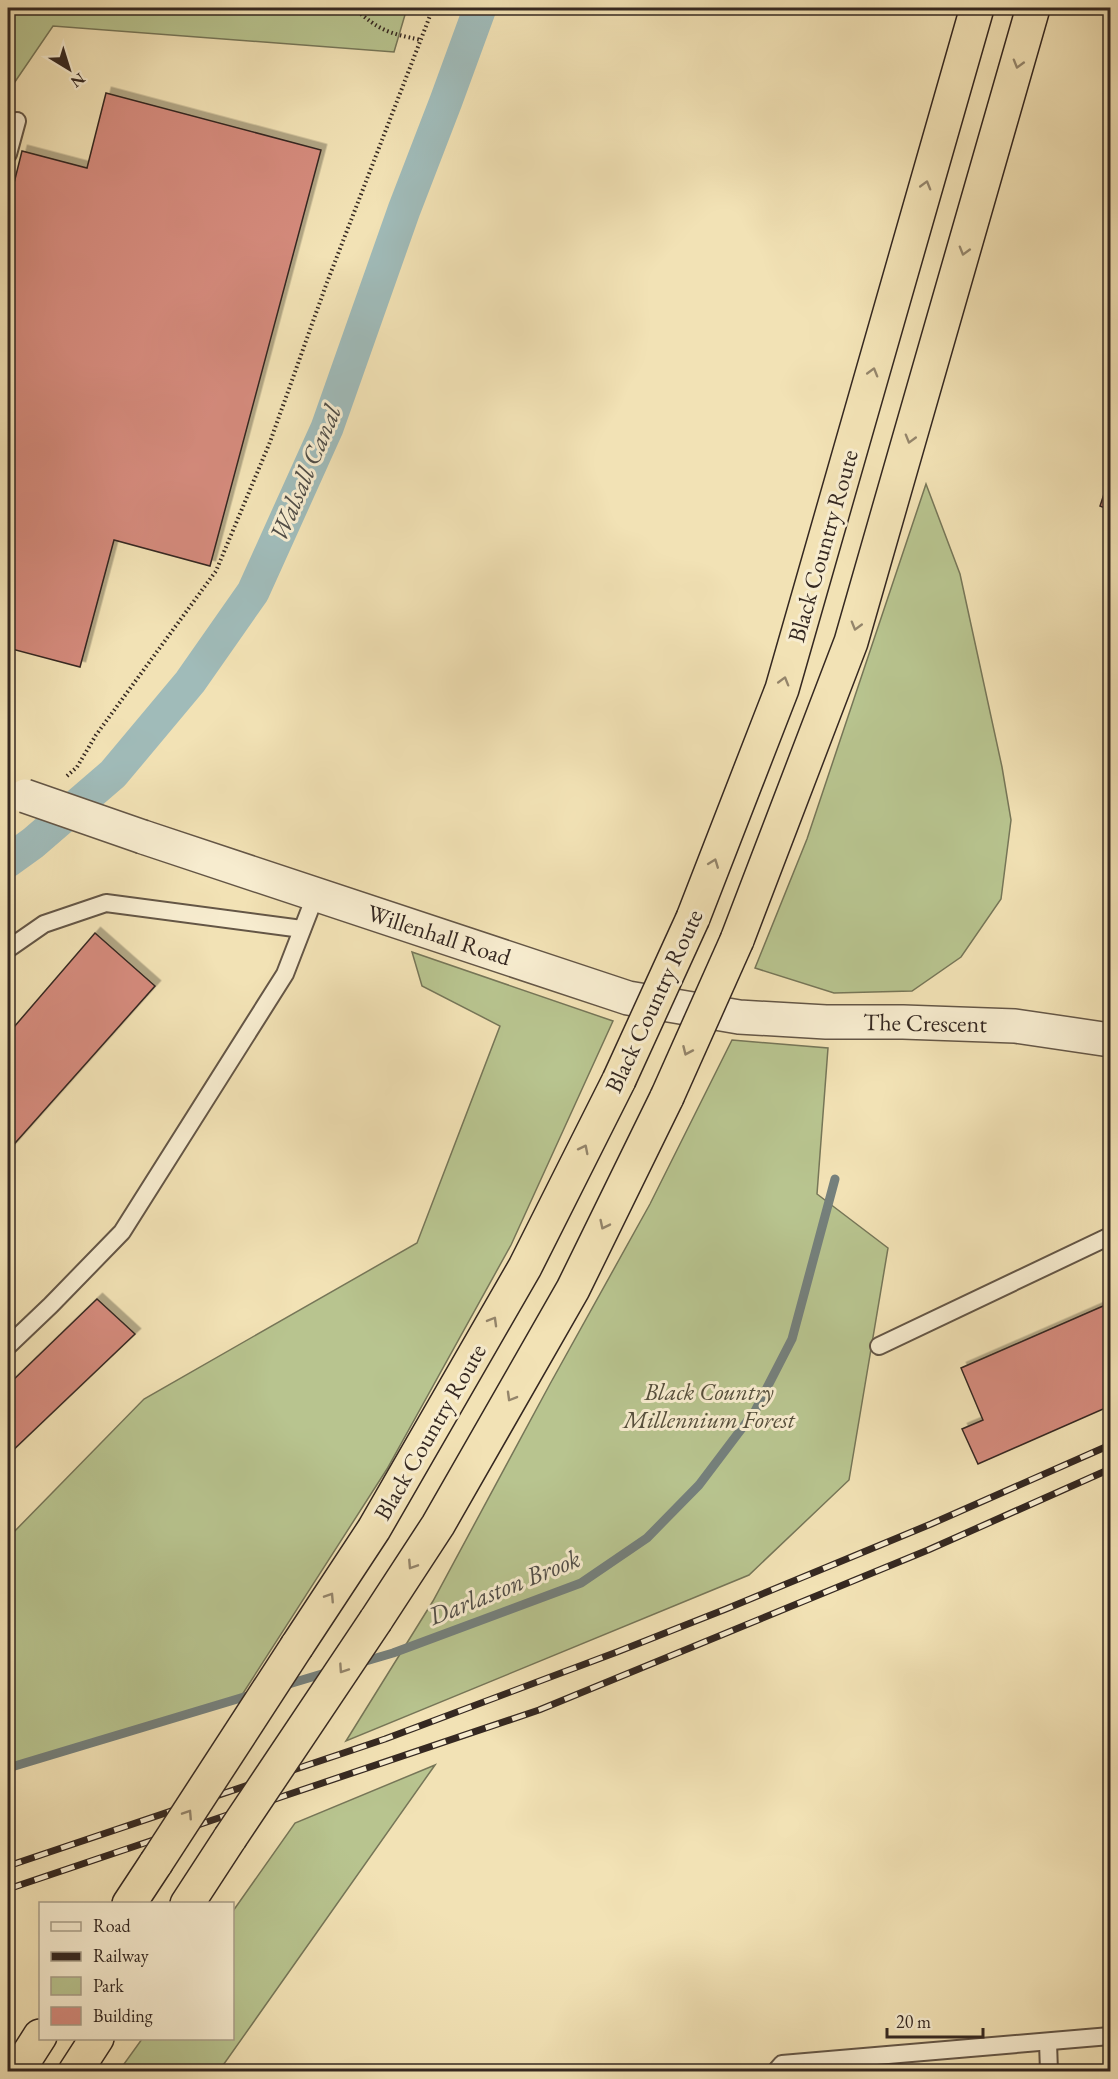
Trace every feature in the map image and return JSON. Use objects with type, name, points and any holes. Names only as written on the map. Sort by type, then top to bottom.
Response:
[{"type":"highway","name":"Black Country Route","points":[[130,1902],[374,1529],[519,1277],[619,1080],[693,918],[782,689],[977,8]]},
{"type":"highway","name":"Black Country Route","points":[[187,1902],[438,1525],[573,1289],[666,1097],[737,940],[851,642],[1034,8]]},
{"type":"highway","points":[[17,2072],[39,2038]]},
{"type":"highway","points":[[75,2072],[96,2040]]},
{"type":"street","name":"Willenhall Road","points":[[16,793],[628,998],[739,1017]]},
{"type":"street","name":"The Crescent","points":[[739,1017],[826,1022],[1015,1026],[1110,1040]]},
{"type":"lane","points":[[8,154],[17,121]]},
{"type":"lane","points":[[8,1346],[122,1232],[285,974],[316,894]]},
{"type":"lane","points":[[8,949],[44,924],[106,903],[302,929]]},
{"type":"lane","points":[[879,1346],[1110,1236]]},
{"type":"lane","points":[[775,2072],[782,2064],[1110,2037]]},
{"type":"lane","points":[[1048,2042],[1049,2072]]},
{"type":"path","points":[[354,8],[388,33],[421,40]]},
{"type":"path","points":[[61,781],[77,767],[96,735],[216,571],[270,442],[326,285],[434,8]]},
{"type":"green space","points":[[8,8],[407,8],[394,52],[53,26],[8,92]]},
{"type":"green space","points":[[926,484],[960,574],[1002,767],[1011,820],[1001,899],[961,957],[912,991],[834,993],[755,968],[807,839]]},
{"type":"green space","points":[[412,952],[613,1021],[511,1245],[387,1469],[240,1698],[8,1768],[8,1538],[144,1399],[417,1243],[500,1026],[422,986]]},
{"type":"green space","name":"Black Country Millennium Forest","points":[[732,1040],[828,1048],[817,1194],[888,1248],[849,1480],[749,1575],[346,1741],[433,1601],[650,1204]]},
{"type":"green space","points":[[435,1765],[219,2071],[119,2071],[141,2040],[234,2040],[234,1910],[295,1823]]},
{"type":"building","points":[[106,93],[321,150],[210,566],[114,540],[80,667],[8,648],[8,207],[22,151],[87,168]]},
{"type":"building","points":[[1110,476],[1110,510],[1100,506]]},
{"type":"building","points":[[95,933],[155,986],[8,1151],[8,1034]]},
{"type":"building","points":[[97,1299],[135,1334],[8,1455],[8,1385]]},
{"type":"building","points":[[1110,1303],[1110,1406],[978,1464],[962,1429],[983,1420],[961,1368]]},
{"type":"waterway","name":"Walsall Canal","points":[[8,861],[33,843],[113,774],[190,682],[253,592],[327,428],[404,210],[480,8]]},
{"type":"waterway","name":"Darlaston Brook","points":[[359,1663],[393,1653],[581,1583],[647,1538],[699,1485],[755,1411],[792,1339],[835,1179]]},
{"type":"waterway","name":"Darlaston Brook","points":[[282,1686],[332,1671]]},
{"type":"waterway","name":"Darlaston Brook","points":[[8,1768],[254,1694]]},
{"type":"railway","points":[[8,1866],[385,1739],[617,1652],[931,1524],[1110,1445]]},
{"type":"railway","points":[[8,1889],[539,1710],[928,1550],[1110,1469]]}]
